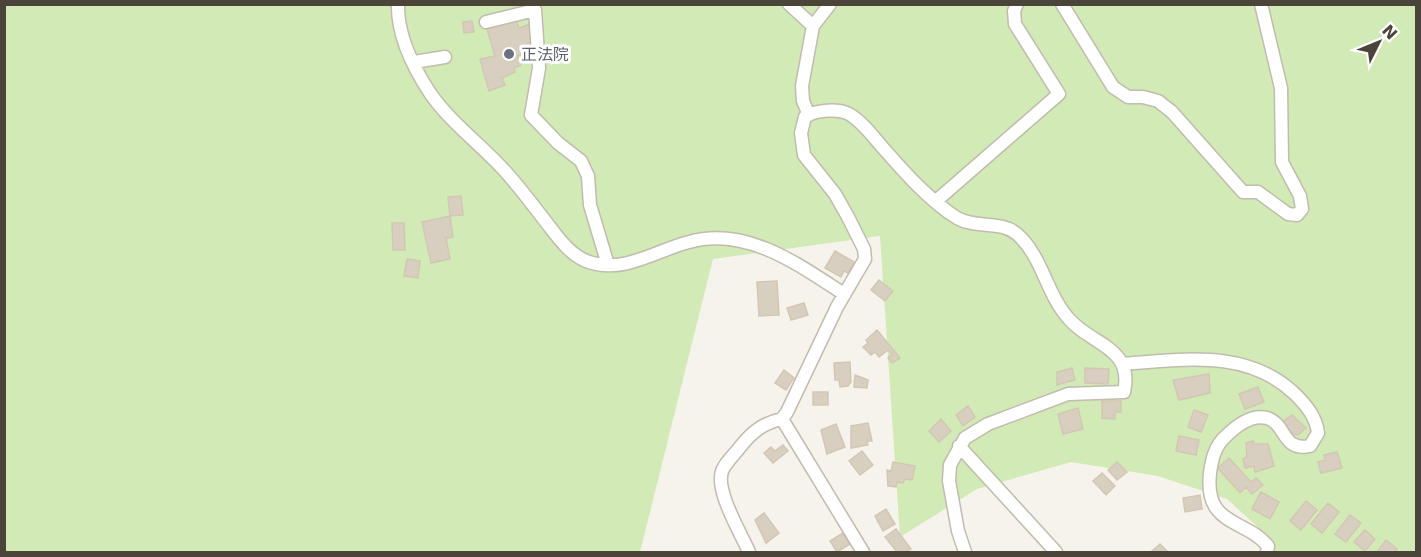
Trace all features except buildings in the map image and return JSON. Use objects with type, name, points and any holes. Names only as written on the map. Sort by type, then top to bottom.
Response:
[{"type":"street","points":[[398,4],[401,36],[430,93],[443,110],[502,168],[561,241],[587,262],[608,265],[627,263],[691,241],[712,238],[740,240],[772,251],[844,294]]},
{"type":"street","points":[[789,4],[813,26]]},
{"type":"street","points":[[809,115],[803,101],[802,86],[813,26],[830,4]]},
{"type":"street","points":[[936,201],[1059,94],[1015,24],[1014,11],[1017,4]]},
{"type":"street","points":[[1062,4],[1113,87],[1120,94],[1158,101],[1172,112],[1242,192],[1258,192],[1288,214],[1297,215],[1302,209],[1301,203],[1282,162],[1282,95],[1261,4]]},
{"type":"street","points":[[486,22],[535,10],[539,68],[531,115],[558,143],[581,161],[588,176],[590,206],[608,265]]},
{"type":"street","points":[[414,62],[444,57]]},
{"type":"street","points":[[748,552],[723,492],[720,481],[722,470],[756,429],[768,422],[782,420],[793,403],[844,294],[865,259],[864,249],[835,194],[804,155],[801,146],[802,122],[809,115],[840,111],[849,114],[936,201],[959,219],[978,225],[1004,227],[1020,236],[1033,251],[1053,299],[1065,315],[1088,335],[1115,352],[1122,364],[1124,392],[1068,394],[1046,400],[988,424],[965,438],[950,465],[950,481],[958,531],[965,552]]},
{"type":"street","points":[[1122,364],[1211,358],[1241,363],[1262,371],[1286,385],[1306,405],[1317,422],[1318,434],[1310,446],[1301,448],[1290,443],[1272,420],[1264,417],[1252,419],[1233,429],[1218,443],[1213,454],[1209,486],[1211,499],[1233,524],[1261,538],[1268,546],[1267,552]]},
{"type":"street","points":[[782,420],[863,552]]},
{"type":"street","points":[[959,446],[1056,552]]},
{"type":"green space","points":[[4,5],[1416,5],[1416,552],[1262,552],[1261,530],[1227,499],[1158,476],[1071,462],[977,489],[900,537],[880,236],[713,259],[640,552],[5,552]]},
{"type":"place","name":"正法院","points":[[509,54]]}]
